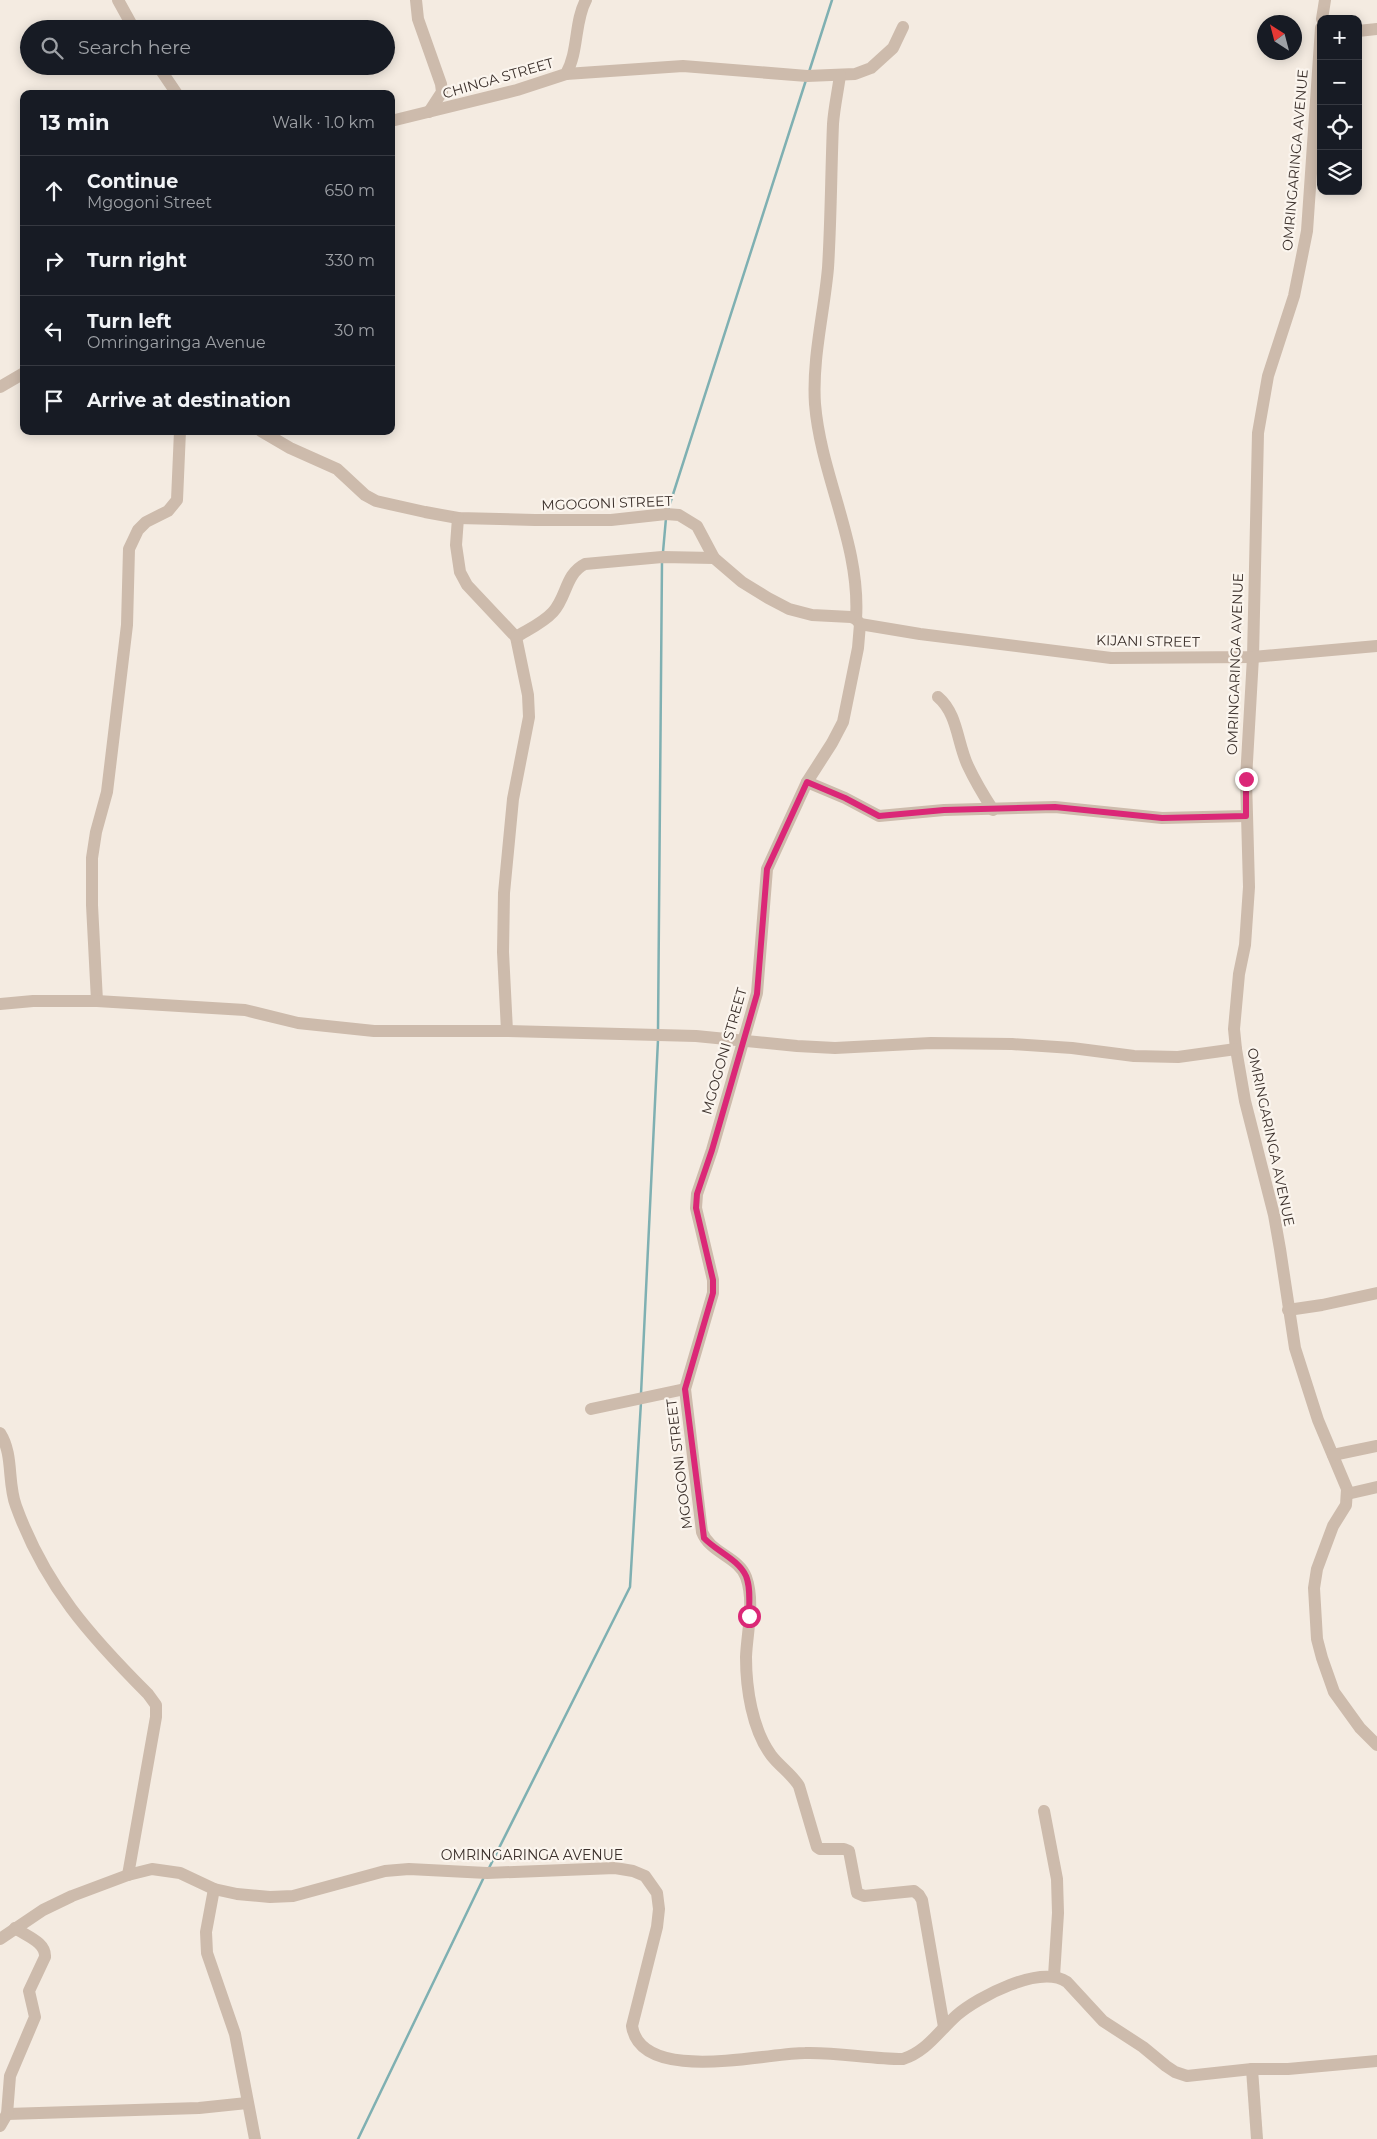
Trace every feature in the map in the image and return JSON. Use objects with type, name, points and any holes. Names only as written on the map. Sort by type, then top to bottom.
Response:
[{"type":"street","points":[[118,0],[129,20]]},
{"type":"street","points":[[416,0],[418,19],[442,92],[429,112]]},
{"type":"street","name":"CHINGA STREET","points":[[395,120],[517,90],[566,74],[574,48],[580,16],[586,0]]},
{"type":"street","points":[[1323,15],[1325,0]]},
{"type":"street","points":[[566,74],[683,66],[799,76],[855,74],[871,68],[893,48],[903,27]]},
{"type":"street","points":[[1362,31],[1377,29]]},
{"type":"street","name":"OMRINGARINGA AVENUE","points":[[1318,60],[1307,230],[1294,296],[1268,376],[1258,432],[1253,657],[1247,747],[1246,816],[1249,851],[1249,887],[1245,944],[1234,1013],[1236,1049],[1247,1111],[1274,1215],[1295,1348],[1318,1420],[1347,1494]]},
{"type":"street","points":[[164,75],[174,90]]},
{"type":"street","points":[[840,75],[834,123],[827,270],[814,373],[815,404],[825,461],[854,569],[858,621]]},
{"type":"street","points":[[2,382],[20,375]]},
{"type":"street","points":[[98,1001],[92,905],[92,858],[96,832],[107,792],[127,625],[129,549],[138,530],[146,522],[168,511],[177,500],[180,435]]},
{"type":"street","name":"MGOGONI STREET","points":[[267,435],[290,448],[337,469],[364,495],[376,500],[458,518],[611,520],[666,514],[679,515],[697,526],[714,558],[742,582],[789,609],[812,615],[843,616],[858,621],[858,648],[843,722],[832,744],[807,782],[767,869],[757,994],[712,1150],[697,1194],[696,1208],[713,1280],[713,1293],[685,1389],[702,1532],[709,1543],[738,1565],[746,1576],[749,1592],[746,1657],[748,1694],[752,1711],[772,1756],[794,1778],[799,1786],[814,1843],[820,1849],[844,1849],[849,1851],[857,1893],[864,1896],[914,1891],[919,1895],[922,1900],[944,2027]]},
{"type":"street","points":[[458,518],[456,545],[460,572],[467,585],[516,637],[526,678],[529,717],[513,799],[504,893],[503,952],[507,1031]]},
{"type":"street","points":[[516,637],[553,612],[561,600],[571,575],[585,564],[662,557],[714,558]]},
{"type":"street","name":"KIJANI STREET","points":[[858,621],[920,634],[1111,658],[1253,657],[1377,646]]},
{"type":"street","points":[[938,696],[950,710],[960,748],[993,810]]},
{"type":"street","points":[[807,782],[845,798],[879,816],[944,810],[1068,807],[1162,818],[1246,816]]},
{"type":"street","points":[[0,1004],[98,1001],[245,1010],[298,1023],[374,1031],[507,1031],[696,1036],[835,1048],[931,1043],[1012,1044],[1072,1048],[1134,1056],[1186,1056],[1236,1049]]},
{"type":"street","points":[[1288,1310],[1322,1306],[1377,1293]]},
{"type":"street","points":[[591,1409],[685,1389]]},
{"type":"street","points":[[0,1433],[9,1454],[11,1489],[16,1506],[43,1565],[64,1601],[85,1629],[148,1694],[156,1705],[156,1717],[128,1874]]},
{"type":"street","points":[[1333,1456],[1377,1446]]},
{"type":"street","points":[[1377,1487],[1347,1494],[1346,1505],[1333,1526],[1317,1569],[1314,1588],[1315,1620],[1322,1658],[1334,1692],[1355,1721],[1377,1745]]},
{"type":"street","points":[[1044,1811],[1057,1880],[1058,1913],[1054,1976],[1066,1982],[1103,2020],[1143,2047],[1175,2072],[1187,2076],[1252,2069],[1288,2069],[1377,2061]]},
{"type":"street","name":"OMRINGARINGA AVENUE","points":[[0,1939],[43,1910],[72,1896],[128,1874],[152,1869],[165,1870],[198,1881],[214,1889],[237,1894],[270,1897],[293,1896],[385,1871],[409,1869],[478,1872],[615,1868],[633,1871],[645,1876],[657,1893],[659,1909],[657,1927],[632,2026],[636,2039],[647,2051],[662,2057],[716,2062],[793,2053],[820,2052],[903,2059],[914,2056],[922,2050],[944,2027],[970,2006],[998,1991],[1033,1978],[1054,1976]]},
{"type":"street","points":[[214,1889],[206,1932],[207,1953],[235,2034],[255,2139]]},
{"type":"street","points":[[0,2126],[7,2114],[10,2076],[35,2017],[29,1991],[46,1957],[46,1951],[42,1946],[15,1928]]},
{"type":"street","points":[[1252,2069],[1257,2139]]},
{"type":"street","points":[[7,2114],[199,2108],[248,2102]]},
{"type":"waterway","points":[[809,72],[832,0]]},
{"type":"waterway","points":[[668,510],[806,80]]},
{"type":"waterway","points":[[663,552],[666,518]]},
{"type":"waterway","points":[[658,1032],[662,560]]},
{"type":"waterway","points":[[641,1394],[658,1040]]},
{"type":"waterway","points":[[489,1868],[630,1587],[641,1402]]},
{"type":"waterway","points":[[358,2139],[484,1877]]},
{"type":"route","points":[[749,1616],[749,1592],[746,1576],[738,1565],[709,1543],[704,1538],[702,1532],[685,1389],[692,1360],[709,1311],[713,1293],[713,1280],[696,1208],[700,1180],[712,1150],[730,1080],[752,1015],[757,994],[763,922],[763,896],[767,869],[807,782],[845,798],[879,816],[944,810],[1068,807],[1162,818],[1246,816],[1246,779]]}]
